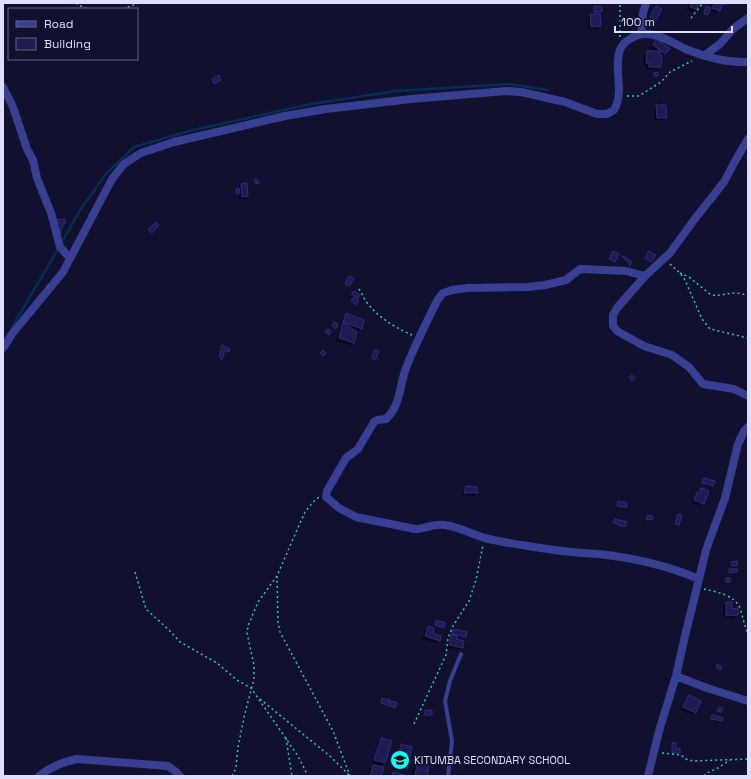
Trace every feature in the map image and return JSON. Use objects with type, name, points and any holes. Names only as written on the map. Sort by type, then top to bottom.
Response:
[{"type":"street","points":[[641,34],[643,13],[646,3]]},
{"type":"street","points":[[705,55],[720,44],[732,29],[748,18]]},
{"type":"street","points":[[3,348],[12,334],[63,272],[107,189],[124,164],[141,153],[174,142],[285,116],[326,109],[411,99],[506,91],[521,92],[565,102],[597,114],[607,114],[614,110],[619,99],[618,61],[620,50],[625,42],[641,34],[665,38],[688,50],[705,55],[726,60],[748,62]]},
{"type":"street","points":[[3,87],[13,107],[27,149],[35,163],[37,178],[50,213],[60,247],[70,258]]},
{"type":"street","points":[[748,139],[724,182],[676,245],[664,259],[645,276],[613,315],[613,326],[617,331],[644,346],[675,357],[689,367],[703,384],[734,390],[748,396]]},
{"type":"street","points":[[645,276],[626,270],[580,269],[566,280],[545,286],[522,288],[468,288],[443,293],[437,301],[419,338],[406,369],[399,399],[393,411],[386,419],[377,420],[374,422],[358,449],[346,458],[327,490],[326,497],[339,508],[356,517],[415,529],[423,529],[438,524],[445,525],[485,538],[549,550],[600,554],[654,563],[669,567],[698,583]]},
{"type":"street","points":[[648,776],[653,752],[676,676],[706,550],[725,498],[738,444],[744,431],[748,427]]},
{"type":"street","points":[[676,676],[748,701]]},
{"type":"street","points":[[39,776],[46,770],[77,759],[168,766],[180,776]]},
{"type":"lane","points":[[448,776],[452,741],[445,701],[450,681],[461,654]]},
{"type":"path","points":[[126,8],[139,3]]},
{"type":"path","points":[[620,3],[620,50]]},
{"type":"path","points":[[691,18],[703,3]]},
{"type":"path","points":[[619,99],[626,96],[638,96],[642,94],[661,82],[670,72],[705,55]]},
{"type":"path","points":[[664,259],[680,273],[689,277],[711,295],[732,292],[741,293],[748,296]]},
{"type":"path","points":[[680,273],[694,298],[702,319],[710,329],[748,338]]},
{"type":"path","points":[[359,289],[366,301],[388,323],[419,338]]},
{"type":"path","points":[[232,776],[236,768],[241,733],[254,671],[247,633],[248,626],[258,602],[277,576],[306,512],[313,502],[327,490]]},
{"type":"path","points":[[414,724],[446,655],[448,638],[453,626],[469,601],[476,580],[485,538]]},
{"type":"path","points":[[135,572],[146,609],[180,642],[217,663],[237,680],[251,688],[286,737],[308,776]]},
{"type":"path","points":[[277,576],[278,622],[280,632],[333,731],[350,776]]},
{"type":"path","points":[[698,583],[723,594],[736,602],[748,633]]},
{"type":"path","points":[[259,698],[331,757],[350,776]]},
{"type":"path","points":[[286,737],[292,776]]},
{"type":"path","points":[[653,752],[681,755],[686,759],[693,761],[748,759]]},
{"type":"path","points":[[704,776],[730,760]]},
{"type":"building","points":[[691,3],[699,3],[697,9],[690,7]]},
{"type":"building","points":[[712,3],[726,3],[725,5],[722,4],[720,11],[712,8],[714,4]]},
{"type":"building","points":[[594,6],[602,7],[602,12],[594,12]]},
{"type":"building","points":[[656,6],[662,9],[656,20],[650,17]]},
{"type":"building","points":[[706,6],[711,8],[708,15],[704,14]]},
{"type":"building","points":[[590,14],[600,14],[601,26],[591,27]]},
{"type":"building","points":[[657,39],[670,49],[665,54],[653,45]]},
{"type":"building","points":[[647,51],[660,51],[660,55],[662,55],[661,67],[649,67],[649,63],[646,63]]},
{"type":"building","points":[[658,72],[658,76],[654,76],[654,73]]},
{"type":"building","points":[[219,75],[221,80],[214,84],[212,79]]},
{"type":"building","points":[[656,105],[666,105],[667,118],[657,118]]},
{"type":"building","points":[[257,179],[259,183],[256,184],[254,180]]},
{"type":"building","points":[[247,183],[248,196],[242,197],[241,184]]},
{"type":"building","points":[[239,188],[240,193],[237,194],[236,189]]},
{"type":"building","points":[[65,219],[65,224],[61,227],[61,235],[56,235],[55,220]]},
{"type":"building","points":[[156,222],[159,225],[152,233],[148,230]]},
{"type":"building","points":[[613,251],[619,254],[615,262],[609,259]]},
{"type":"building","points":[[649,251],[656,255],[651,262],[645,258]]},
{"type":"building","points":[[622,256],[632,261],[630,266]]},
{"type":"building","points":[[349,276],[354,278],[350,286],[345,284]]},
{"type":"building","points":[[354,291],[360,295],[358,298],[351,294]]},
{"type":"building","points":[[354,297],[359,301],[356,305],[351,301]]},
{"type":"building","points":[[346,313],[364,320],[362,329],[343,322]]},
{"type":"building","points":[[334,322],[338,324],[336,329],[332,326]]},
{"type":"building","points":[[343,322],[357,332],[354,343],[339,338]]},
{"type":"building","points":[[328,329],[331,331],[329,335],[325,332]]},
{"type":"building","points":[[222,345],[230,349],[229,352],[225,350],[222,360],[219,358]]},
{"type":"building","points":[[323,350],[326,353],[323,356],[320,353]]},
{"type":"building","points":[[374,350],[379,351],[375,360],[372,358]]},
{"type":"building","points":[[632,375],[635,378],[632,381],[629,377]]},
{"type":"building","points":[[703,478],[715,481],[713,486],[702,483]]},
{"type":"building","points":[[466,486],[477,487],[478,493],[464,493]]},
{"type":"building","points":[[701,488],[709,491],[704,504],[694,500],[697,492],[699,493]]},
{"type":"building","points":[[618,501],[627,503],[626,508],[617,506]]},
{"type":"building","points":[[678,514],[682,515],[679,525],[675,524]]},
{"type":"building","points":[[652,515],[653,519],[647,520],[647,516]]},
{"type":"building","points":[[615,519],[627,522],[625,527],[613,523]]},
{"type":"building","points":[[737,561],[738,565],[732,566],[731,562]]},
{"type":"building","points":[[729,569],[737,569],[737,572],[729,573]]},
{"type":"building","points":[[726,578],[730,578],[730,582],[726,582]]},
{"type":"building","points":[[726,602],[732,602],[732,609],[738,608],[738,615],[726,616]]},
{"type":"building","points":[[436,620],[445,623],[444,628],[435,625]]},
{"type":"building","points":[[428,626],[434,628],[433,633],[441,636],[440,641],[425,636]]},
{"type":"building","points":[[453,629],[467,632],[466,637],[452,634]]},
{"type":"building","points":[[451,635],[457,636],[456,639],[464,641],[463,648],[449,645]]},
{"type":"building","points":[[717,664],[722,667],[720,670],[716,667]]},
{"type":"building","points":[[689,695],[701,701],[696,713],[683,707]]},
{"type":"building","points":[[382,698],[390,700],[388,706],[381,703]]},
{"type":"building","points":[[391,701],[397,703],[395,708],[390,706]]},
{"type":"building","points":[[718,708],[723,708],[721,712],[717,711]]},
{"type":"building","points":[[425,710],[432,710],[432,715],[425,715]]},
{"type":"building","points":[[712,715],[723,718],[722,721],[711,719]]},
{"type":"building","points":[[381,738],[392,741],[385,763],[374,760]]},
{"type":"building","points":[[672,743],[676,743],[676,749],[680,748],[680,753],[672,753]]},
{"type":"building","points":[[401,744],[412,747],[407,769],[396,767]]},
{"type":"building","points":[[417,764],[429,766],[427,776],[415,776]]},
{"type":"building","points":[[373,765],[384,767],[381,776],[370,776]]},
{"type":"building","points":[[393,772],[405,775],[392,776]]},
{"type":"waterway","points":[[61,244],[80,210],[106,174],[134,147],[189,131],[311,104],[396,91],[508,84],[548,90]]},
{"type":"waterway","points":[[11,329],[58,249]]},
{"type":"place","name":"KITUMBA SECONDARY SCHOOL","points":[[400,760]]}]
